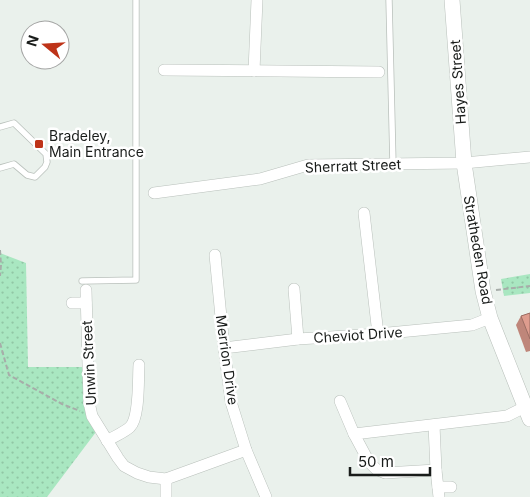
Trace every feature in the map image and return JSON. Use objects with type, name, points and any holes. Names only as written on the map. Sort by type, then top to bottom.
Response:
[{"type":"street","points":[[254,71],[257,0]]},
{"type":"street","name":"Hayes Street","points":[[452,0],[464,164]]},
{"type":"street","points":[[164,70],[379,72]]},
{"type":"street","name":"Sherratt Street","points":[[154,193],[260,179],[308,165],[464,164],[530,157]]},
{"type":"street","name":"Stratheden Road","points":[[464,164],[483,291],[490,318],[528,413]]},
{"type":"street","points":[[363,213],[378,334]]},
{"type":"street","name":"Merrion Drive","points":[[215,255],[212,278],[232,402],[246,450],[266,497]]},
{"type":"street","name":"Unwin Street","points":[[84,286],[89,402],[92,416],[124,466],[148,477],[166,479]]},
{"type":"street","points":[[294,289],[298,339]]},
{"type":"street","name":"Unwin Street","points":[[72,303],[86,302]]},
{"type":"street","name":"Cheviot Drive","points":[[224,348],[298,339],[472,325],[490,318]]},
{"type":"street","points":[[107,441],[131,426],[135,417],[138,364]]},
{"type":"street","points":[[340,401],[354,434],[369,462],[376,469],[385,473],[436,470]]},
{"type":"street","points":[[354,434],[528,413]]},
{"type":"street","points":[[434,425],[439,492],[451,487]]},
{"type":"street","points":[[166,497],[166,479],[246,450]]},
{"type":"lane","points":[[84,286],[136,280],[136,0]]},
{"type":"lane","points":[[389,0],[393,164]]},
{"type":"lane","points":[[0,127],[14,123],[46,154],[47,162],[46,167],[35,176],[27,175],[14,164],[0,168]]},
{"type":"path","points":[[0,250],[0,276]]},
{"type":"path","points":[[483,291],[530,286]]},
{"type":"path","points":[[0,342],[9,375],[62,404],[92,416]]},
{"type":"green space","points":[[0,253],[26,263],[28,367],[88,367],[99,428],[47,497],[0,497]]},
{"type":"green space","points":[[530,274],[530,293],[504,296],[501,279]]},
{"type":"building","points":[[530,313],[530,339],[521,316]]},
{"type":"place","name":"Bradeley, Main Entrance","points":[[39,144]]}]
